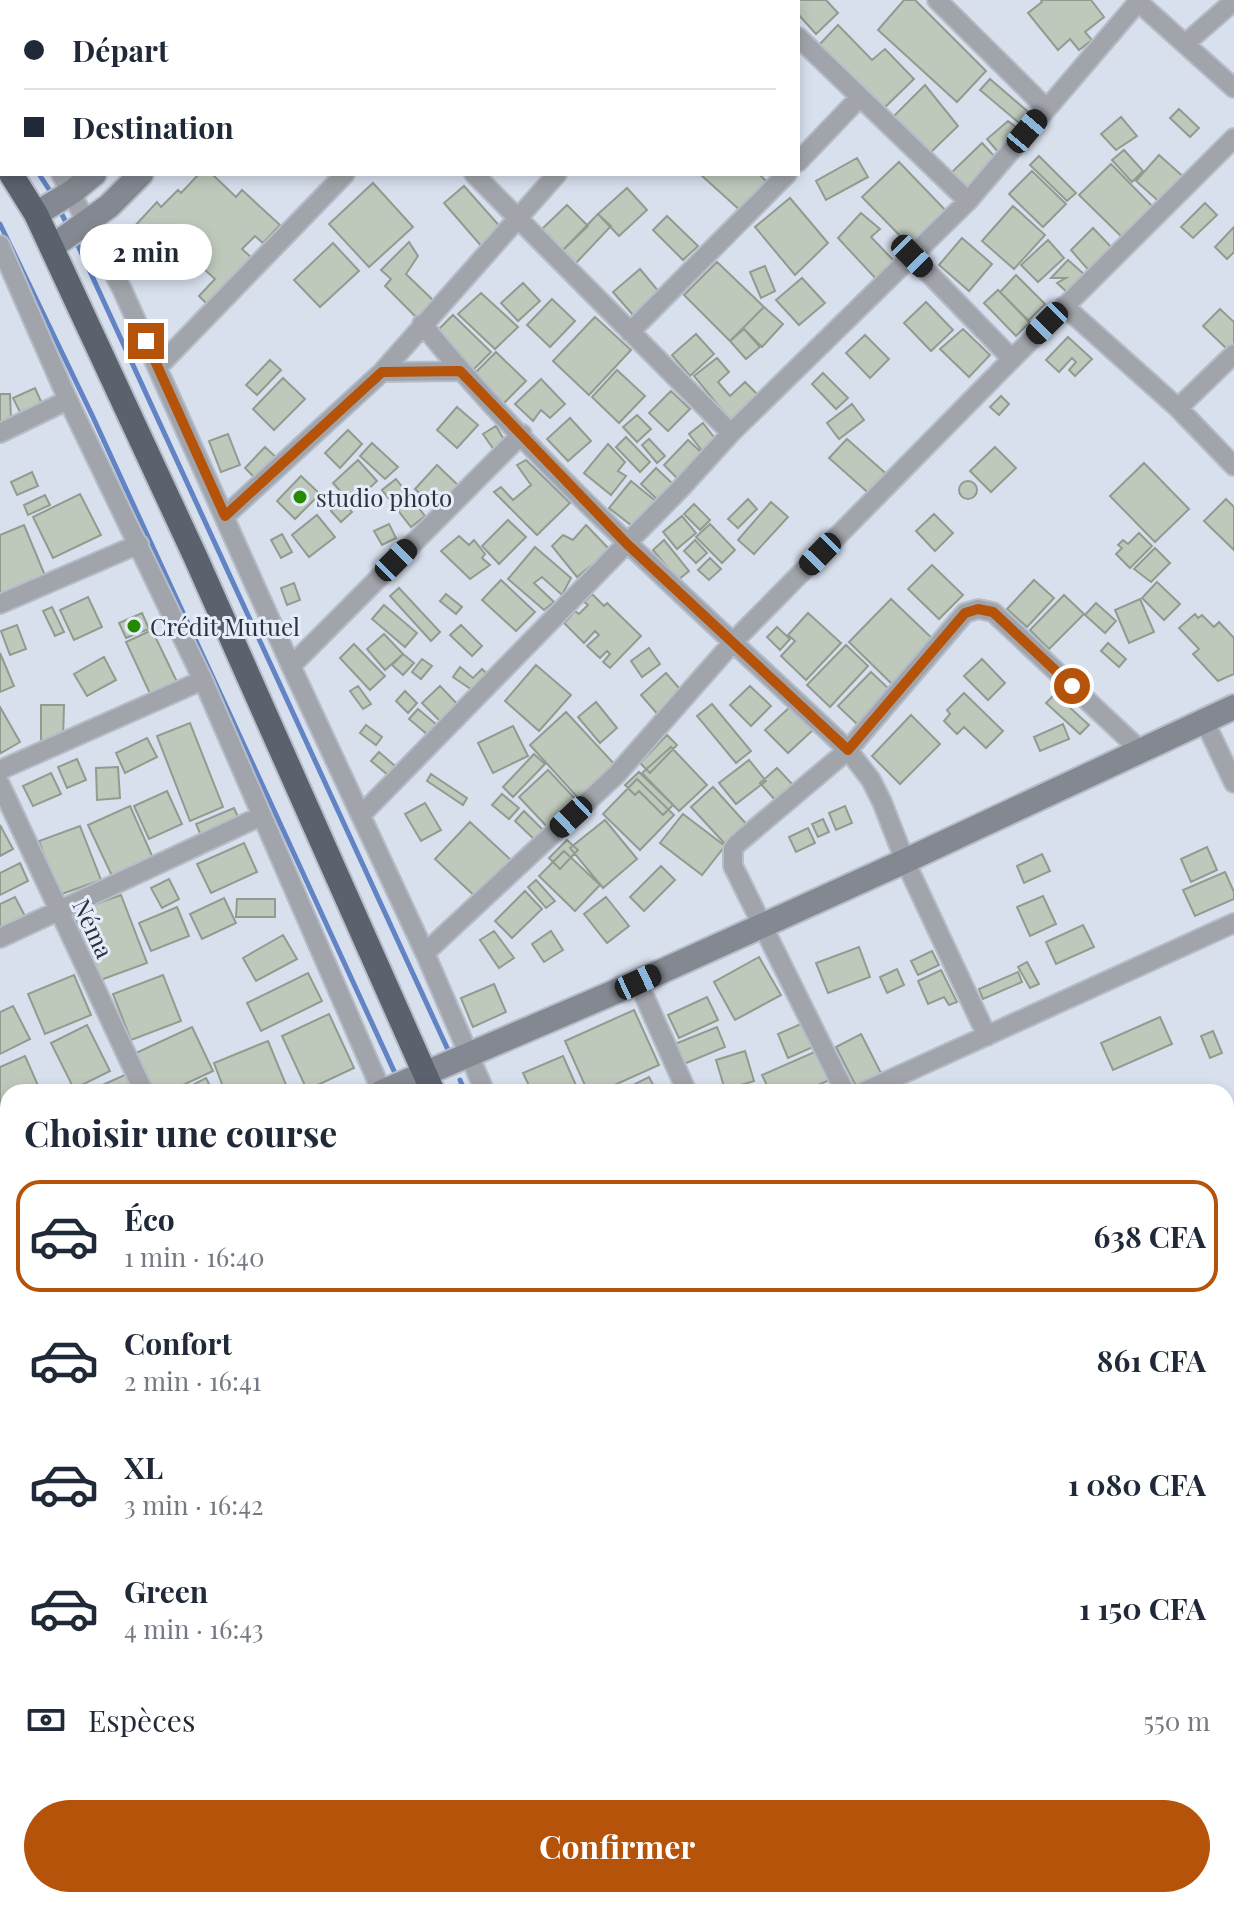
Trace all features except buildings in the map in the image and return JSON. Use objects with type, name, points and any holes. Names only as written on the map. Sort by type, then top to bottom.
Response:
[{"type":"highway","points":[[12,176],[52,247],[195,556],[429,1082]]},
{"type":"main road","points":[[36,214],[65,188],[90,176]]},
{"type":"main road","points":[[52,247],[82,227],[139,176]]},
{"type":"main road","points":[[429,1082],[469,1053],[638,982],[1234,707]]},
{"type":"street","points":[[937,0],[1046,108]]},
{"type":"street","points":[[361,815],[627,544],[731,433],[968,201],[1137,1],[1234,88]]},
{"type":"street","points":[[1186,43],[1234,1]]},
{"type":"street","points":[[800,39],[968,201]]},
{"type":"street","points":[[800,160],[860,97]]},
{"type":"street","points":[[425,953],[617,774],[734,641],[1234,138]]},
{"type":"street","points":[[158,367],[343,176]]},
{"type":"street","points":[[476,176],[731,433]]},
{"type":"street","points":[[225,516],[382,372],[555,176]]},
{"type":"street","points":[[630,332],[785,176]]},
{"type":"street","points":[[65,188],[82,227],[122,289],[482,1084]]},
{"type":"street","points":[[0,245],[68,400],[203,680],[378,1084]]},
{"type":"street","points":[[912,256],[1012,359]]},
{"type":"street","points":[[1064,306],[1178,408],[1234,466]]},
{"type":"street","points":[[422,324],[460,371],[627,544],[848,750],[871,780],[882,802],[905,861],[987,1036]]},
{"type":"street","points":[[1178,408],[1234,354]]},
{"type":"street","points":[[382,372],[460,371]]},
{"type":"street","points":[[0,433],[68,400]]},
{"type":"street","points":[[291,666],[522,434]]},
{"type":"street","points":[[0,604],[139,544]]},
{"type":"street","points":[[841,1084],[733,866],[733,849],[848,750],[965,613],[978,609],[993,612],[1140,750]]},
{"type":"street","points":[[0,770],[203,680]]},
{"type":"street","points":[[1204,720],[1234,783]]},
{"type":"street","name":"Néma","points":[[0,784],[140,1084]]},
{"type":"street","points":[[0,938],[261,816]]},
{"type":"street","points":[[881,1084],[1234,923]]},
{"type":"street","points":[[638,982],[683,1084]]},
{"type":"waterway","points":[[40,176],[52,194]]},
{"type":"waterway","points":[[58,207],[68,226]]},
{"type":"waterway","points":[[0,224],[92,415],[394,1071]]},
{"type":"waterway","points":[[75,239],[449,1052]]},
{"type":"waterway","points":[[460,1080],[462,1084]]},
{"type":"place","name":"studio photo","points":[[300,497]]},
{"type":"place","name":"Crédit Mutuel","points":[[134,626]]},
{"type":"route","points":[[146,341],[225,516],[382,372],[460,371],[627,544],[848,750],[965,613],[978,609],[993,612],[1072,686]]}]
